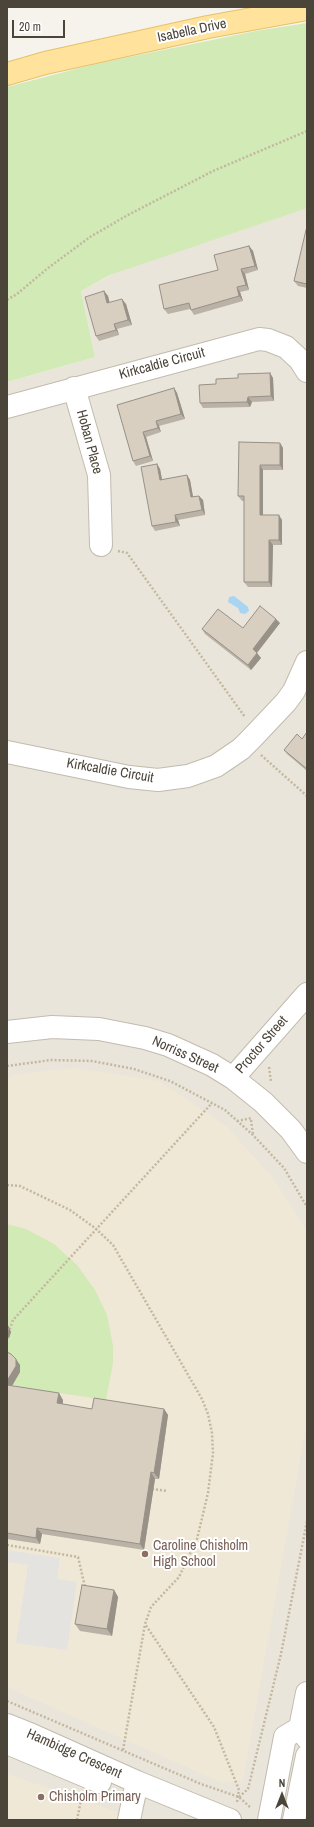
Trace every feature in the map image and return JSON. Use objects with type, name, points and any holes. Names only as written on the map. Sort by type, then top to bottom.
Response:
[{"type":"main road","name":"Isabella Drive","points":[[7,74],[45,63],[208,27],[307,9]]},
{"type":"street","name":"Kirkcaldie Circuit","points":[[7,407],[259,339],[268,340],[286,347],[300,360],[307,371]]},
{"type":"street","name":"Hoban Place","points":[[74,388],[98,475],[101,545]]},
{"type":"street","name":"Kirkcaldie Circuit","points":[[7,752],[129,777],[158,780],[188,776],[216,766],[241,749],[286,702],[294,691],[307,662]]},
{"type":"street","name":"Proctor Street","points":[[233,1078],[307,994]]},
{"type":"street","name":"Norriss Street","points":[[7,1032],[52,1027],[98,1029],[145,1038],[168,1045],[212,1065],[233,1078],[264,1102],[291,1130],[307,1152]]},
{"type":"street","points":[[268,1820],[285,1737],[304,1733],[307,1693]]},
{"type":"street","name":"Hambidge Crescent","points":[[7,1725],[32,1735],[191,1820]]},
{"type":"street","name":"Hambidge Crescent","points":[[7,1743],[86,1775],[135,1790],[232,1814]]},
{"type":"street","points":[[294,1820],[307,1756]]},
{"type":"street","points":[[129,1820],[135,1790]]},
{"type":"path","points":[[7,300],[17,294],[48,268],[90,237],[126,216],[213,171],[307,131]]},
{"type":"path","points":[[101,545],[127,554],[250,723]]},
{"type":"path","points":[[260,754],[307,796]]},
{"type":"path","points":[[7,1066],[69,1059],[118,1065],[149,1073],[170,1081],[225,1110],[284,1168],[307,1207]]},
{"type":"path","points":[[271,1061],[269,1078],[274,1086]]},
{"type":"path","points":[[7,1337],[12,1320],[95,1228],[212,1103]]},
{"type":"path","points":[[251,1120],[252,1135]]},
{"type":"path","points":[[7,1185],[20,1186],[70,1210],[95,1228],[113,1245],[202,1398],[208,1414],[212,1433],[213,1453],[208,1494],[197,1539],[179,1576],[151,1607],[145,1624],[123,1750]]},
{"type":"path","points":[[151,1489],[166,1491]]},
{"type":"path","points":[[239,1797],[248,1789],[281,1654],[307,1521]]},
{"type":"path","points":[[7,1545],[78,1557],[84,1587],[90,1588]]},
{"type":"path","points":[[145,1624],[214,1727],[239,1790],[239,1797],[232,1814]]},
{"type":"path","points":[[7,1701],[201,1784],[239,1797]]},
{"type":"shaded area","points":[[307,170],[307,1820],[7,1820],[7,382],[95,357],[81,291]]},
{"type":"shaded area","name":"Caroline Chisholm High School","points":[[76,1068],[159,1081],[226,1126],[272,1176],[305,1228],[307,1236],[307,1421],[243,1780],[222,1783],[7,1687],[7,1078],[16,1074]]},
{"type":"shaded area","points":[[7,1550],[60,1558],[57,1579],[77,1582],[67,1650],[16,1643],[28,1565],[7,1562]]},
{"type":"shaded area","name":"Chisholm Primary","points":[[7,1774],[141,1820],[7,1820]]},
{"type":"green space","points":[[307,23],[307,208],[110,275],[81,291],[95,357],[7,382],[7,87],[95,64],[256,31]]},
{"type":"green space","points":[[7,1224],[26,1229],[54,1244],[77,1265],[95,1290],[107,1315],[113,1346],[113,1363],[106,1400],[7,1385]]},
{"type":"water","points":[[234,596],[248,607],[249,611],[245,614],[240,613],[238,608],[228,602],[229,597]]},
{"type":"building","points":[[307,230],[307,284],[294,281]]},
{"type":"building","points":[[249,246],[255,266],[241,269],[246,285],[237,287],[239,296],[191,310],[189,303],[164,309],[159,285],[218,270],[214,255]]},
{"type":"building","points":[[104,291],[107,303],[122,299],[128,320],[114,324],[116,330],[96,336],[85,297]]},
{"type":"building","points":[[270,373],[271,396],[248,397],[247,402],[200,403],[199,385],[216,384],[216,379],[238,378],[238,374]]},
{"type":"building","points":[[174,388],[181,414],[156,421],[158,428],[143,432],[150,456],[133,461],[117,405]]},
{"type":"building","points":[[239,442],[280,443],[280,465],[260,465],[260,515],[279,515],[279,540],[269,540],[269,582],[244,582],[244,496],[238,496]]},
{"type":"building","points":[[157,464],[160,480],[187,475],[191,497],[199,496],[202,510],[175,515],[176,522],[152,526],[141,467]]},
{"type":"building","points":[[260,606],[276,619],[253,649],[257,653],[248,665],[202,629],[218,609],[243,628]]},
{"type":"building","points":[[307,732],[307,769],[284,750],[297,734],[302,739]]},
{"type":"building","points":[[7,1324],[9,1329],[7,1336]]},
{"type":"building","points":[[7,1352],[16,1359],[16,1366],[7,1381]]},
{"type":"building","points":[[7,1385],[59,1393],[57,1403],[92,1409],[94,1398],[164,1409],[154,1473],[151,1472],[140,1544],[37,1528],[36,1538],[7,1533]]},
{"type":"building","points":[[82,1585],[114,1590],[107,1629],[75,1624]]},
{"type":"place","name":"Caroline Chisholm High School","points":[[145,1554]]},
{"type":"place","name":"Chisholm Primary","points":[[41,1797]]}]
